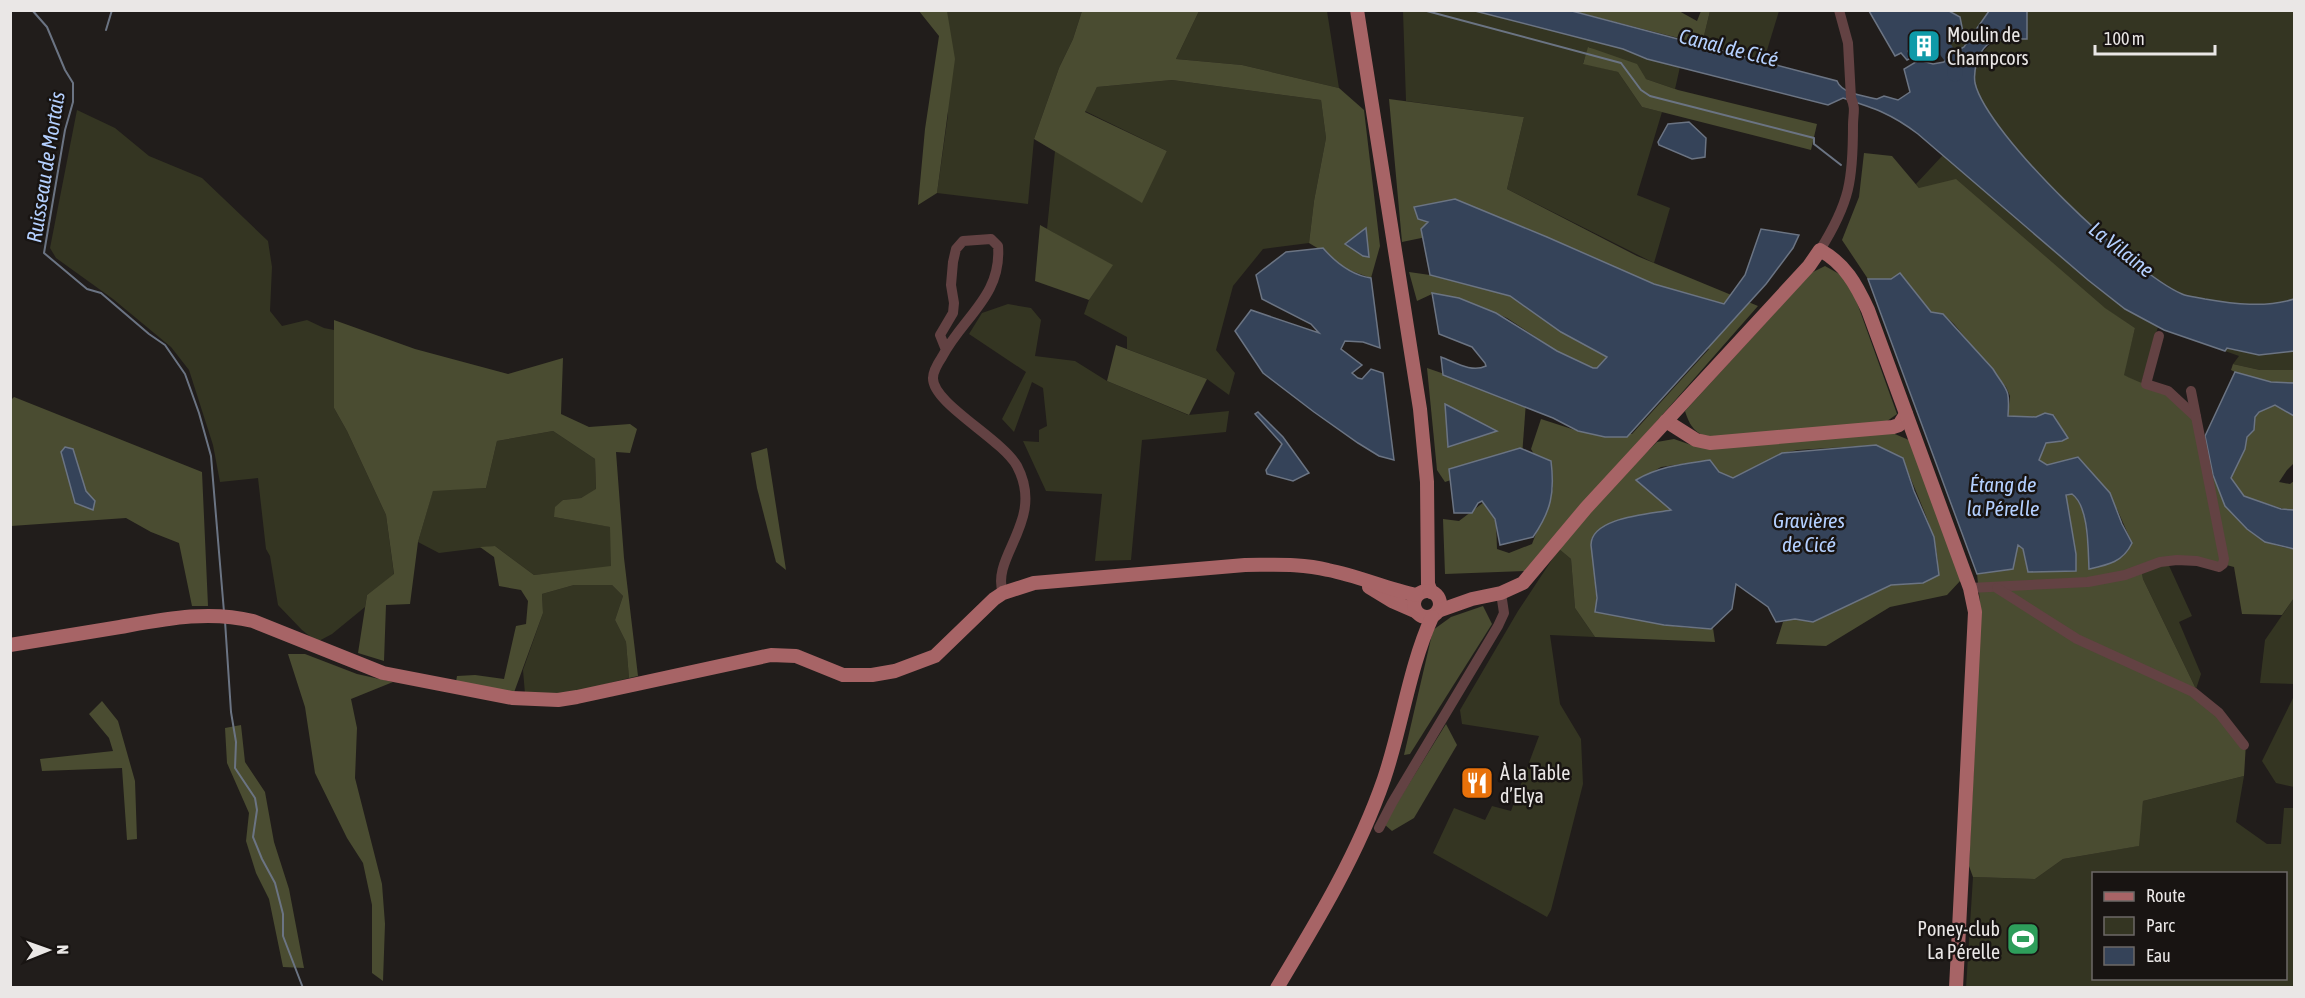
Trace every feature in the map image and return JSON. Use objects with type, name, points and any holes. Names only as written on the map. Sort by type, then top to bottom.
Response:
[{"type":"main road","points":[[1277,987],[1328,903],[1362,834],[1394,746],[1413,672],[1428,584],[1427,482],[1420,410],[1358,10]]},
{"type":"main road","points":[[10,645],[171,618],[230,616],[253,621],[383,673],[489,694],[558,700],[771,655],[796,656],[843,675],[872,675],[895,671],[935,656],[1003,592],[1034,583],[1245,565],[1309,567],[1349,575],[1397,591],[1426,604],[1501,593],[1523,583],[1533,573],[1586,508],[1809,266],[1820,250],[1847,270],[1860,292],[1970,588],[1975,612],[1956,987]]},
{"type":"main road","points":[[1666,421],[1696,440],[1710,443],[1893,427],[1899,425],[1906,414]]},
{"type":"main road","points":[[1893,427],[1903,431],[1915,441]]},
{"type":"street","points":[[1820,250],[1840,215],[1848,192],[1854,155],[1855,113],[1851,98],[1851,71],[1845,30],[1839,10]]},
{"type":"street","points":[[946,350],[940,335],[953,313],[951,285],[956,249],[963,241],[991,239],[998,246],[999,260],[998,272],[992,288],[987,297],[957,331],[934,372],[934,384],[952,407],[1006,451],[1017,466],[1024,487],[1025,514],[1001,575],[1003,592]]},
{"type":"street","points":[[2159,336],[2146,384],[2168,391],[2196,417]]},
{"type":"street","points":[[1970,588],[2088,582],[2125,575],[2160,562],[2197,561],[2219,567],[2223,564],[2224,559],[2191,391]]},
{"type":"street","points":[[1997,588],[2077,639],[2193,692],[2219,713],[2244,745]]},
{"type":"street","points":[[1379,828],[1498,626],[1504,613],[1501,593]]},
{"type":"green space","points":[[919,11],[947,11],[955,59],[937,193],[918,205],[925,129],[939,36]]},
{"type":"green space","points":[[947,11],[1082,11],[1034,139],[1028,204],[937,193],[948,115]]},
{"type":"green space","points":[[1082,11],[1199,11],[1176,59],[1242,65],[1339,88],[1364,110],[1380,246],[1371,278],[1346,269],[1309,243],[1326,138],[1321,100],[1172,80],[1097,87],[1085,112],[1167,151],[1142,203],[1034,139]]},
{"type":"green space","points":[[1199,11],[1327,11],[1339,88],[1242,65],[1176,59]]},
{"type":"green space","points":[[1403,11],[1475,11],[1623,49],[1647,59],[1680,67],[1675,89],[1646,79],[1589,47],[1583,63],[1618,72],[1642,107],[1662,112],[1637,195],[1670,208],[1654,263],[1507,189],[1524,117],[1406,101]]},
{"type":"green space","points":[[1572,11],[1679,11],[1697,21],[1701,11],[1710,11],[1702,44]]},
{"type":"green space","points":[[1710,11],[1779,11],[1764,60],[1702,44]]},
{"type":"green space","points":[[1949,11],[1989,11],[1964,47],[1953,54],[1947,45],[1959,38],[1960,17]]},
{"type":"green space","points":[[2027,11],[2294,11],[2294,299],[2272,304],[2238,304],[2182,294],[2160,281],[2098,231],[2032,166],[2004,134],[1985,105],[1974,78],[1976,65],[1986,48],[1993,43],[2010,39],[2027,19]]},
{"type":"green space","points":[[1588,47],[1637,64],[1646,79],[1678,90],[1817,124],[1811,150],[1642,107],[1618,72],[1583,64]]},
{"type":"green space","points":[[1172,80],[1321,100],[1326,138],[1309,243],[1263,249],[1233,286],[1216,350],[1235,373],[1229,395],[1207,379],[1127,349],[1127,337],[1084,314],[1089,300],[1112,265],[1047,229],[1055,151],[1141,202],[1167,151],[1085,111],[1097,87]]},
{"type":"green space","points":[[1389,99],[1524,117],[1507,189],[1637,256],[1758,306],[1525,571],[1445,574],[1443,519],[1459,521],[1484,502],[1496,522],[1497,549],[1509,553],[1532,544],[1553,488],[1531,449],[1541,419],[1581,432],[1632,434],[1709,349],[1659,319],[1460,230],[1402,242]]},
{"type":"green space","points":[[77,110],[115,128],[149,156],[202,178],[268,241],[272,267],[270,311],[282,326],[307,320],[334,330],[334,408],[386,515],[394,575],[367,595],[365,607],[332,634],[317,642],[278,605],[270,556],[266,549],[258,478],[220,482],[213,445],[189,370],[171,347],[113,299],[56,258],[50,248]]},
{"type":"green space","points":[[1864,153],[1892,156],[1919,188],[1956,179],[2105,308],[2135,328],[2124,375],[2166,393],[2176,400],[2200,428],[2205,437],[2213,473],[2224,501],[2242,524],[2265,541],[2294,549],[2294,598],[2282,615],[2242,614],[2234,567],[2199,558],[2141,567],[2143,579],[2196,689],[2246,743],[2244,776],[2143,801],[2139,846],[2063,859],[2035,879],[1973,877],[1969,866],[1980,628],[1977,574],[2013,569],[2018,545],[2023,549],[2076,554],[2066,495],[2072,494],[2079,503],[2084,515],[2087,539],[2132,543],[2117,509],[2050,464],[2047,465],[2039,460],[2046,443],[2067,438],[2054,415],[2045,413],[2036,417],[2008,416],[2010,396],[2006,387],[1954,324],[1943,314],[1931,312],[1900,273],[1891,279],[1868,279],[1842,240],[1859,197]]},
{"type":"green space","points":[[1943,155],[2088,280],[2125,309],[2158,327],[2141,384],[2123,375],[2135,328],[1919,188],[1916,184]]},
{"type":"green space","points":[[1040,225],[1113,265],[1089,300],[1035,281]]},
{"type":"green space","points":[[1825,266],[1841,275],[1851,286],[1897,414],[1883,424],[1711,439],[1697,432],[1685,411],[1811,273]]},
{"type":"green space","points":[[1409,272],[1430,275],[1510,296],[1561,332],[1607,357],[1597,368],[1593,368],[1557,351],[1507,318],[1459,298],[1432,294],[1417,301]]},
{"type":"green space","points":[[1008,304],[1031,308],[1041,320],[1035,356],[1075,361],[1107,381],[1188,415],[1229,411],[1226,432],[1142,440],[1131,560],[1095,561],[1102,494],[1046,491],[1023,441],[1039,442],[1039,430],[1047,426],[1043,388],[1032,382],[1014,432],[1002,419],[1026,372],[969,334],[982,313]]},
{"type":"green space","points":[[334,320],[415,349],[508,374],[563,358],[561,414],[589,427],[630,424],[637,429],[630,453],[616,452],[624,558],[638,676],[629,678],[626,642],[615,620],[623,596],[612,585],[574,585],[542,594],[543,613],[512,698],[455,688],[457,676],[475,675],[504,679],[516,626],[526,624],[528,601],[521,590],[499,586],[494,557],[480,547],[495,546],[534,575],[611,566],[610,527],[554,517],[555,507],[563,500],[581,498],[596,489],[595,459],[553,431],[497,441],[486,488],[433,491],[418,542],[410,604],[386,605],[384,661],[358,653],[367,595],[394,574],[386,515],[334,408]]},
{"type":"green space","points":[[1116,345],[1207,379],[1189,415],[1107,381]]},
{"type":"green space","points":[[2227,348],[2259,355],[2294,351],[2294,370],[2260,370],[2233,364],[2239,356],[2225,351]]},
{"type":"green space","points":[[2233,364],[2260,370],[2294,370],[2294,383],[2271,382],[2235,372],[2231,370]]},
{"type":"green space","points":[[1427,368],[1526,402],[1522,456],[1445,482],[1437,470]]},
{"type":"green space","points":[[14,397],[202,472],[208,606],[192,606],[179,543],[151,532],[126,518],[11,526],[10,401]]},
{"type":"green space","points":[[2275,405],[2294,416],[2294,463],[2279,482],[2290,484],[2294,481],[2294,510],[2290,511],[2243,496],[2231,478],[2245,449],[2247,437],[2253,431],[2255,417],[2259,412]]},
{"type":"green space","points":[[553,431],[595,459],[596,490],[581,498],[563,500],[554,517],[611,527],[611,567],[534,575],[495,546],[439,553],[418,542],[433,490],[486,488],[497,441]]},
{"type":"green space","points":[[1890,432],[1909,440],[1961,580],[1947,595],[1890,607],[1826,646],[1776,644],[1783,622],[1891,585],[1923,583],[1938,565],[1934,539],[1903,458],[1876,445],[1782,453],[1733,478],[1719,472],[1710,460],[1661,467],[1637,481],[1672,510],[1618,521],[1599,531],[1591,539],[1597,605],[1668,625],[1713,628],[1715,642],[1595,637],[1575,608],[1571,559],[1559,549],[1604,494],[1657,442],[1674,439],[1694,446]]},
{"type":"green space","points":[[767,448],[786,570],[776,562],[757,488],[751,453]]},
{"type":"green space","points":[[1559,549],[1571,559],[1575,608],[1595,637],[1550,635],[1560,704],[1581,739],[1583,784],[1551,910],[1547,917],[1433,853],[1454,808],[1485,820],[1492,806],[1511,811],[1539,736],[1462,724],[1460,710],[1518,611]]},
{"type":"green space","points":[[2165,557],[2192,616],[2179,622],[2201,674],[2196,689],[2143,579],[2141,567]]},
{"type":"green space","points":[[574,585],[612,585],[623,596],[615,620],[626,642],[629,678],[567,694],[525,694],[523,670],[543,613],[542,594]]},
{"type":"green space","points":[[2294,598],[2294,684],[2260,683],[2265,640]]},
{"type":"green space","points":[[1483,606],[1492,624],[1410,754],[1404,755],[1433,630],[1451,617]]},
{"type":"green space","points":[[288,654],[305,654],[357,674],[393,682],[351,699],[357,728],[355,778],[382,884],[385,924],[383,981],[372,973],[372,905],[363,863],[347,838],[315,773],[305,707]]},
{"type":"green space","points":[[2294,696],[2294,787],[2276,783],[2262,761]]},
{"type":"green space","points":[[102,701],[118,721],[135,781],[137,839],[127,840],[122,768],[42,771],[40,759],[113,751],[109,738],[89,714]]},
{"type":"green space","points":[[1446,724],[1457,745],[1414,818],[1392,831],[1384,824]]},
{"type":"green space","points":[[241,725],[245,762],[265,792],[274,842],[289,889],[304,968],[283,967],[269,899],[256,873],[246,841],[249,813],[227,763],[225,728]]},
{"type":"green space","points":[[2244,776],[2236,822],[2267,844],[2281,844],[2284,808],[2294,808],[2294,987],[1966,988],[1973,877],[2035,879],[2063,859],[2138,846],[2143,801]]},
{"type":"water","points":[[1475,11],[1572,11],[1837,81],[1849,92],[1877,99],[1884,96],[1898,100],[1910,92],[1904,69],[1919,60],[1933,64],[1944,62],[1947,57],[1964,47],[1989,11],[2027,11],[2027,39],[1991,42],[1981,53],[1976,68],[1975,83],[1985,106],[2006,135],[2033,167],[2098,232],[2160,281],[2182,294],[2238,304],[2272,304],[2294,299],[2294,351],[2259,355],[2227,348],[2225,351],[2164,330],[2125,309],[1918,134],[1891,116],[1843,98],[1828,105],[1647,59],[1623,49]]},
{"type":"water","points":[[1869,11],[1949,11],[1960,17],[1963,32],[1952,42],[1937,49],[1928,39],[1908,51],[1911,58],[1907,60],[1901,53],[1895,56]]},
{"type":"water","points":[[1689,122],[1706,138],[1705,157],[1692,159],[1659,145],[1658,142],[1668,124]]},
{"type":"water","points":[[1455,199],[1654,284],[1724,304],[1745,275],[1761,229],[1799,235],[1793,248],[1766,284],[1627,437],[1605,437],[1578,431],[1553,418],[1443,375],[1441,357],[1469,368],[1486,366],[1472,347],[1439,334],[1432,293],[1459,298],[1496,313],[1557,351],[1593,368],[1597,368],[1607,357],[1561,332],[1510,296],[1430,275],[1421,229],[1428,222],[1418,219],[1414,207]]},
{"type":"water","points":[[1366,228],[1369,257],[1363,256],[1345,244]]},
{"type":"water","points":[[1323,248],[1344,268],[1371,278],[1380,348],[1363,342],[1345,341],[1341,349],[1362,365],[1352,373],[1358,378],[1362,379],[1371,369],[1383,373],[1394,460],[1379,456],[1358,443],[1263,373],[1235,331],[1251,310],[1319,333],[1311,324],[1262,299],[1256,275],[1286,252]]},
{"type":"water","name":"Étang de la Pérelle","points":[[1900,273],[1931,312],[1943,314],[1993,369],[2006,390],[2008,416],[2036,417],[2045,413],[2053,415],[2068,438],[2046,443],[2039,460],[2047,465],[2078,457],[2110,493],[2132,543],[2119,559],[2089,569],[2085,518],[2078,500],[2072,494],[2066,495],[2076,554],[2076,571],[2028,572],[2023,549],[2018,545],[2013,569],[1977,574],[1868,279],[1891,279]]},
{"type":"water","points":[[2235,372],[2271,382],[2294,383],[2294,416],[2275,405],[2259,412],[2255,417],[2254,430],[2247,437],[2245,449],[2231,478],[2244,496],[2281,509],[2294,510],[2294,549],[2265,542],[2247,529],[2225,506],[2213,475],[2205,436]]},
{"type":"water","points":[[1445,404],[1497,431],[1448,447]]},
{"type":"water","points":[[1258,412],[1283,437],[1309,473],[1293,481],[1267,474],[1266,470],[1282,444],[1255,414]]},
{"type":"water","name":"Gravières de Cicé","points":[[1876,445],[1903,458],[1914,491],[1934,537],[1939,575],[1923,583],[1891,585],[1813,622],[1795,619],[1776,622],[1768,607],[1736,584],[1732,609],[1711,629],[1664,625],[1595,612],[1597,598],[1591,545],[1594,536],[1601,528],[1624,518],[1671,510],[1636,480],[1681,464],[1710,460],[1719,472],[1733,478],[1782,453]]},
{"type":"water","points":[[65,447],[73,449],[86,491],[95,501],[93,510],[75,503],[61,452]]},
{"type":"water","points":[[1520,448],[1551,461],[1552,492],[1548,510],[1533,537],[1500,545],[1495,519],[1482,501],[1472,513],[1454,513],[1449,469]]},
{"type":"waterway","name":"Ruisseau de Mortais","points":[[32,10],[47,27],[73,83],[73,102],[65,130],[44,253],[87,289],[101,293],[165,345],[185,374],[211,456],[224,612]]},
{"type":"waterway","name":"Ruisseau de Mortais","points":[[106,30],[112,10]]},
{"type":"waterway","points":[[1423,10],[1621,63],[1641,90],[1650,96],[1814,138],[1814,144],[1841,165]]},
{"type":"waterway","name":"La Vilaine","points":[[1915,10],[1955,62],[1955,74]]},
{"type":"waterway","points":[[225,621],[231,712],[236,742],[235,768],[255,798],[257,810],[253,837],[275,883],[283,914],[283,936],[303,988]]},
{"type":"place","name":"Moulin de Champcors","points":[[1924,46]]},
{"type":"place","name":"À la Table d’Elya","points":[[1477,783]]},
{"type":"place","name":"Poney-club La Pérelle","points":[[2023,939]]},
{"type":"water label","name":"Canal de Cicé","points":[[1729,47]]}]
